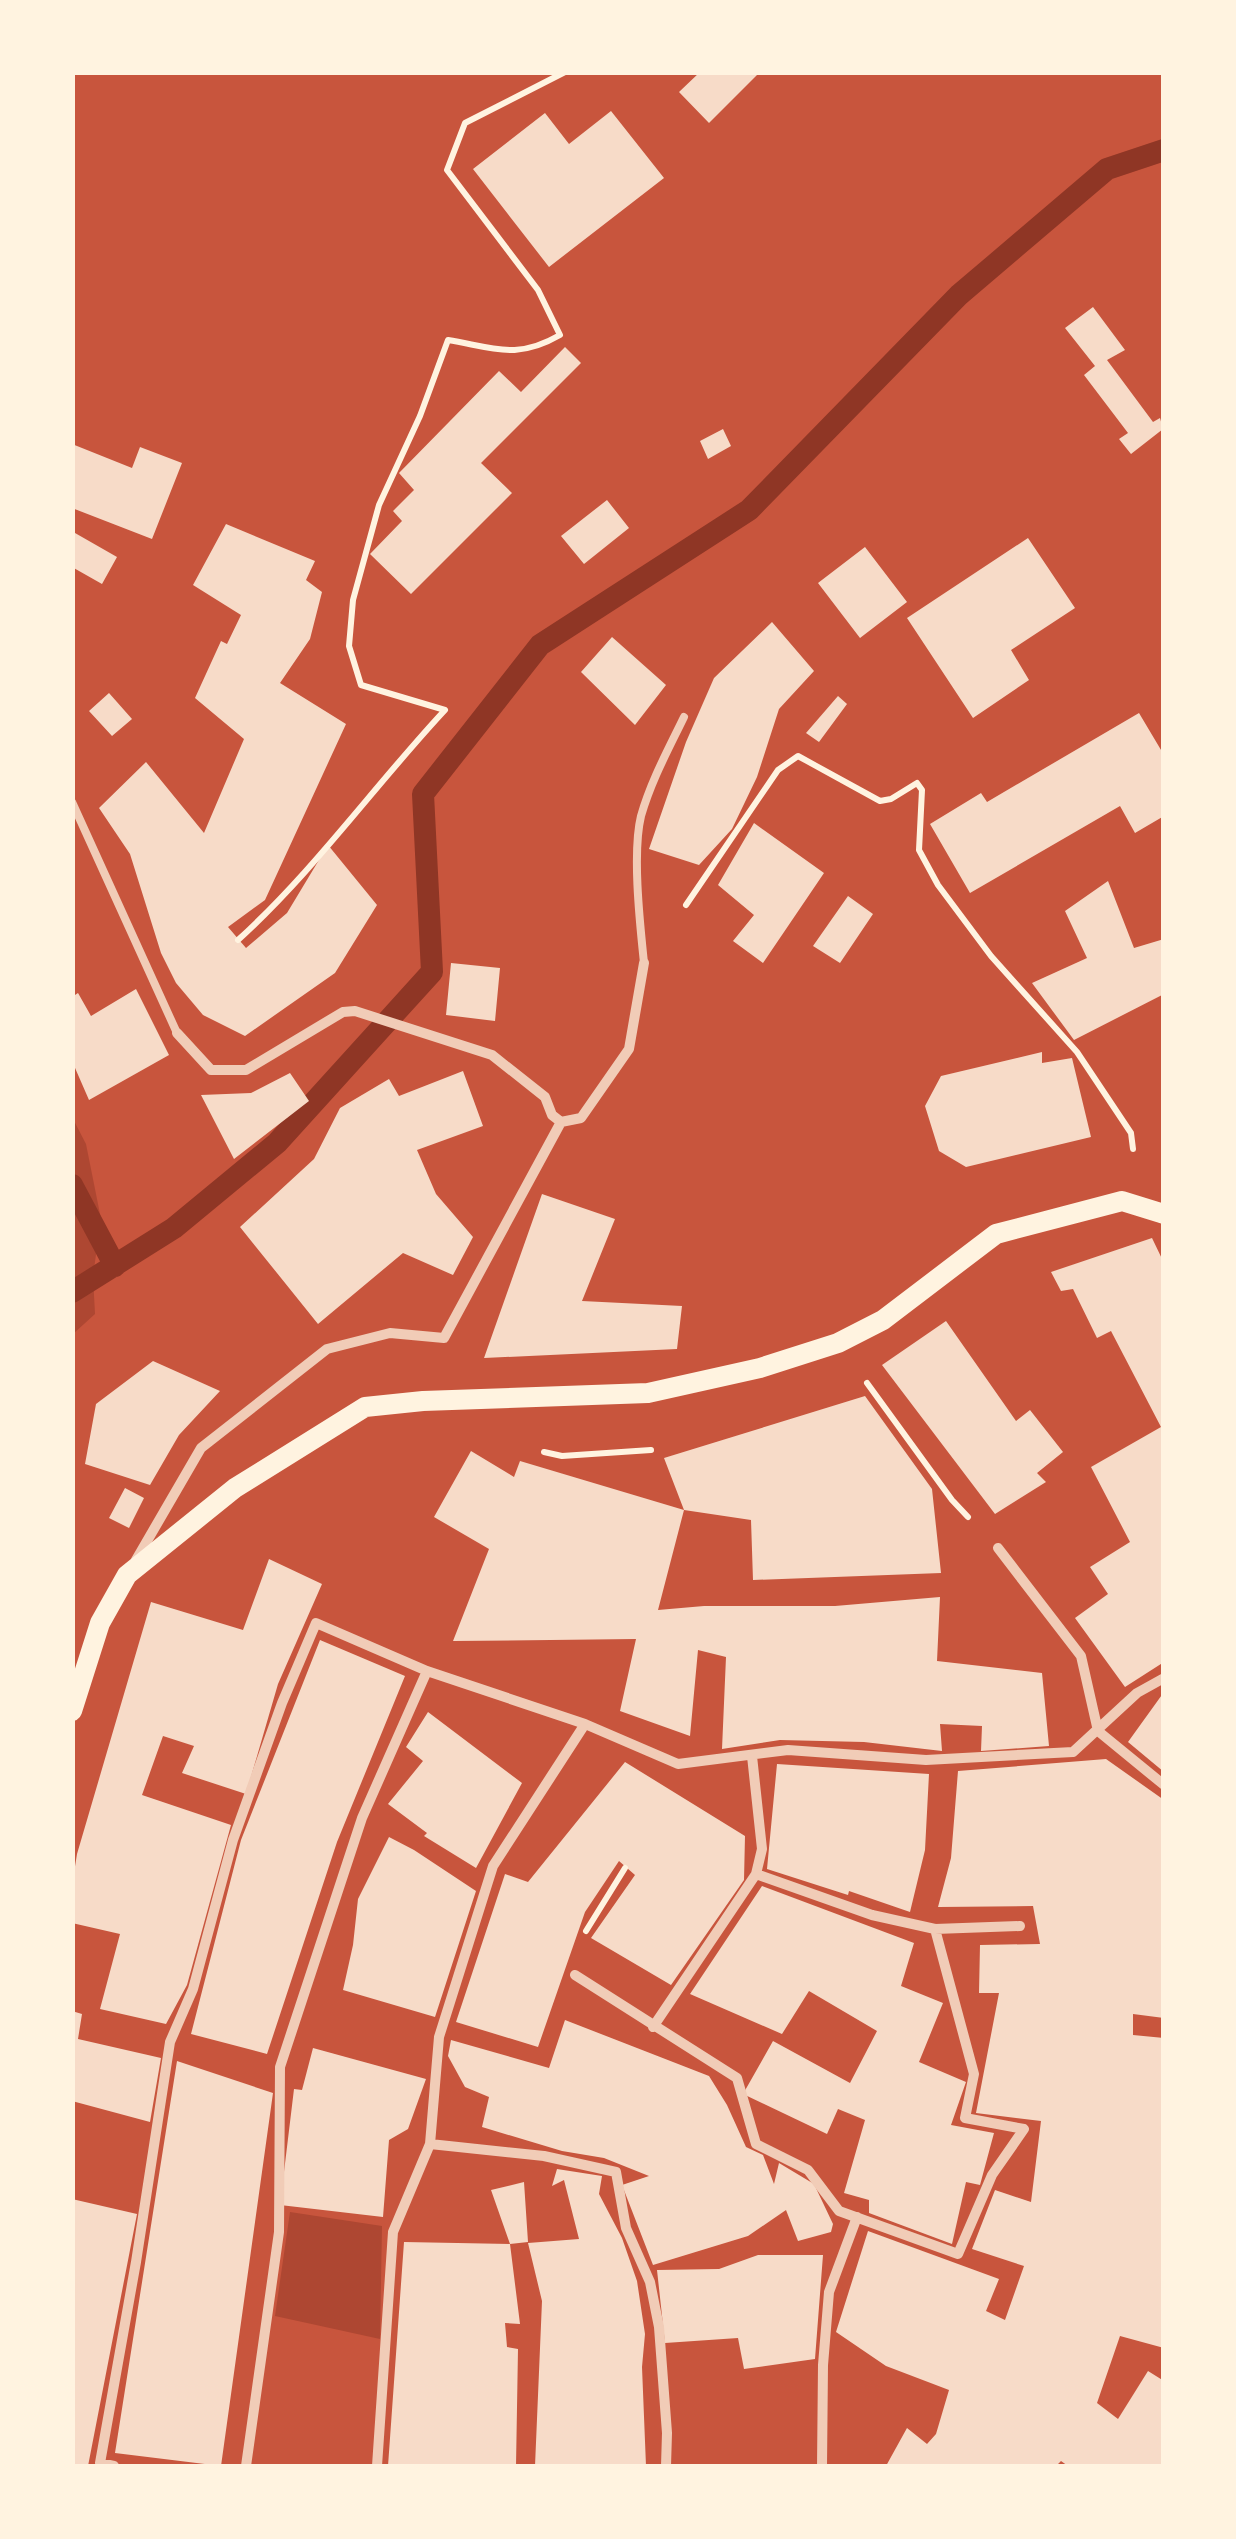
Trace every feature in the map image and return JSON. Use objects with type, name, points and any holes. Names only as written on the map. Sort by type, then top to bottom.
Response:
[{"type":"main road","points":[[72,1711],[100,1622],[127,1575],[235,1488],[365,1407],[423,1401],[648,1393],[760,1368],[838,1344],[883,1320],[996,1234],[1122,1201],[1164,1214]]},
{"type":"street","points":[[560,1122],[581,1118],[628,1049],[644,963]]},
{"type":"street","points":[[177,1032],[211,1070],[246,1070],[343,1012],[354,1011],[492,1055],[545,1098],[552,1115],[560,1122]]},
{"type":"street","points":[[127,1575],[202,1448],[327,1349],[390,1334],[444,1338],[560,1122]]},
{"type":"street","points":[[998,1548],[1081,1656],[1098,1731],[1164,1785]]},
{"type":"street","points":[[114,2466],[100,2464],[170,2042],[193,1990],[234,1840],[282,1703],[316,1623],[427,1671],[586,1724],[678,1764],[788,1750],[926,1760],[1074,1752],[1138,1693],[1164,1678]]},
{"type":"street","points":[[246,2466],[279,2232],[280,2067],[362,1818],[427,1671]]},
{"type":"street","points":[[378,2466],[394,2232],[430,2144],[439,2037],[493,1866],[586,1724]]},
{"type":"street","points":[[653,2027],[756,1874],[762,1849],[752,1756]]},
{"type":"street","points":[[756,1874],[872,1915],[935,1930],[1020,1926]]},
{"type":"street","points":[[575,1975],[737,2078],[756,2144],[808,2170],[839,2210],[958,2254],[992,2174],[1024,2129],[966,2118],[974,2074],[935,1930]]},
{"type":"street","points":[[430,2144],[544,2156],[616,2172],[626,2228],[650,2282],[659,2326],[668,2432],[666,2466]]},
{"type":"street","points":[[822,2466],[823,2366],[829,2292],[856,2217]]},
{"type":"lane","points":[[644,963],[638,904],[640,821],[655,774],[684,717]]},
{"type":"lane","points":[[72,802],[177,1032]]},
{"type":"path","points":[[238,940],[274,907],[445,710],[361,685],[349,646],[353,600],[380,505],[420,416],[448,340],[505,350],[534,350],[560,335],[538,290],[446,170],[464,122],[565,72]]},
{"type":"path","points":[[644,963],[778,770],[798,756],[880,801],[891,799],[916,783],[922,790],[919,850],[938,885],[991,956],[1077,1052],[1131,1133],[1137,1177],[1122,1201]]},
{"type":"path","points":[[838,1344],[952,1500],[998,1548]]},
{"type":"path","points":[[575,1975],[584,1934],[625,1868]]},
{"type":"shaded area","points":[[72,1117],[86,1144],[101,1219],[93,1276],[95,1314],[73,1334]]},
{"type":"shaded area","points":[[290,2212],[382,2226],[380,2339],[275,2316]]},
{"type":"building","points":[[700,72],[757,75],[709,123],[679,92]]},
{"type":"building","points":[[611,111],[664,178],[549,267],[473,169],[545,113],[569,144]]},
{"type":"building","points":[[1093,307],[1125,350],[1107,360],[1153,422],[1160,418],[1163,429],[1131,454],[1119,439],[1128,433],[1084,375],[1095,366],[1065,328]]},
{"type":"building","points":[[565,347],[581,363],[481,463],[512,493],[411,594],[370,554],[402,521],[393,511],[414,490],[399,473],[499,371],[521,392]]},
{"type":"building","points":[[723,429],[731,446],[708,459],[700,441]]},
{"type":"building","points":[[72,444],[132,468],[140,447],[182,463],[152,539],[72,508]]},
{"type":"building","points":[[607,500],[629,528],[584,564],[561,536]]},
{"type":"building","points":[[226,524],[315,561],[306,580],[322,592],[310,639],[280,683],[346,724],[265,900],[228,927],[246,948],[287,913],[328,845],[377,905],[335,973],[245,1036],[203,1015],[176,983],[161,953],[130,854],[99,808],[146,762],[204,833],[244,739],[195,698],[221,641],[227,644],[241,615],[193,585]]},
{"type":"building","points":[[75,533],[117,557],[102,584],[72,567]]},
{"type":"building","points":[[1028,538],[1075,608],[1011,650],[1029,680],[973,718],[907,618]]},
{"type":"building","points":[[865,547],[907,602],[860,638],[818,583]]},
{"type":"building","points":[[772,622],[814,671],[779,709],[757,777],[732,829],[699,865],[649,849],[686,742],[714,678]]},
{"type":"building","points":[[612,637],[666,685],[635,725],[581,672]]},
{"type":"building","points":[[109,693],[132,719],[112,736],[89,711]]},
{"type":"building","points":[[838,696],[847,704],[819,742],[806,733]]},
{"type":"building","points":[[1139,713],[1164,755],[1164,816],[1135,833],[1120,806],[970,893],[930,824],[981,793],[987,802]]},
{"type":"building","points":[[754,823],[824,873],[763,963],[733,941],[754,915],[718,885]]},
{"type":"building","points":[[1108,881],[1134,948],[1164,939],[1164,994],[1074,1040],[1032,983],[1087,958],[1065,911]]},
{"type":"building","points":[[848,896],[873,914],[840,963],[813,946]]},
{"type":"building","points":[[451,963],[500,968],[495,1021],[446,1015]]},
{"type":"building","points":[[136,989],[169,1055],[89,1100],[72,1061],[72,997],[78,993],[91,1016]]},
{"type":"building","points":[[1042,1052],[1042,1063],[1072,1058],[1091,1137],[966,1167],[939,1151],[925,1106],[941,1076]]},
{"type":"building","points":[[463,1071],[483,1126],[417,1150],[436,1194],[473,1237],[453,1275],[403,1253],[318,1324],[240,1227],[314,1159],[340,1108],[389,1079],[399,1096]]},
{"type":"building","points":[[290,1073],[309,1101],[234,1159],[201,1095],[251,1093]]},
{"type":"building","points":[[542,1194],[615,1219],[582,1301],[682,1306],[677,1349],[484,1358]]},
{"type":"building","points":[[1152,1238],[1164,1263],[1164,1662],[1125,1687],[1075,1618],[1108,1594],[1090,1567],[1130,1542],[1091,1467],[1161,1427],[1111,1331],[1097,1338],[1073,1289],[1061,1291],[1051,1272]]},
{"type":"building","points":[[946,1321],[1016,1421],[1030,1410],[1063,1452],[1037,1473],[1046,1482],[995,1514],[882,1365]]},
{"type":"building","points":[[153,1361],[220,1391],[179,1435],[150,1485],[85,1464],[96,1404]]},
{"type":"building","points":[[865,1396],[932,1489],[941,1573],[753,1580],[751,1520],[684,1510],[664,1458]]},
{"type":"building","points":[[471,1451],[514,1477],[520,1461],[684,1510],[658,1610],[835,1606],[940,1597],[937,1661],[1042,1673],[1049,1746],[981,1751],[982,1726],[940,1724],[942,1751],[864,1742],[780,1740],[722,1749],[726,1657],[698,1650],[690,1736],[620,1711],[636,1639],[453,1641],[489,1549],[434,1517]]},
{"type":"building","points":[[125,1488],[144,1498],[129,1528],[109,1518]]},
{"type":"building","points":[[269,1559],[322,1584],[278,1684],[246,1794],[182,1773],[194,1746],[163,1736],[142,1795],[231,1825],[187,1985],[166,2024],[100,2009],[120,1934],[72,1923],[72,1885],[77,1854],[151,1602],[243,1630]]},
{"type":"building","points":[[320,1640],[405,1676],[337,1842],[267,2054],[191,2034],[241,1840]]},
{"type":"building","points":[[1164,1692],[1164,1772],[1128,1742]]},
{"type":"building","points":[[428,1712],[522,1783],[476,1868],[424,1836],[427,1833],[388,1804],[423,1761],[406,1747]]},
{"type":"building","points":[[1106,1759],[1164,1800],[1164,2018],[1133,2014],[1133,2035],[1164,2038],[1164,2348],[1120,2336],[1097,2403],[1118,2419],[1148,2371],[1164,2381],[1164,2466],[1068,2466],[1061,2461],[1056,2466],[886,2466],[907,2428],[927,2444],[936,2434],[949,2390],[886,2366],[836,2332],[868,2231],[999,2279],[986,2311],[1005,2320],[1024,2266],[972,2249],[995,2190],[1031,2202],[1041,2121],[976,2113],[999,1993],[979,1993],[980,1945],[1040,1944],[1033,1906],[938,1907],[951,1858],[958,1771]]},
{"type":"building","points":[[625,1762],[745,1836],[744,1880],[671,1985],[591,1938],[635,1875],[619,1861],[585,1912],[538,2047],[456,2022],[505,1874],[528,1882]]},
{"type":"building","points":[[777,1764],[929,1774],[925,1850],[910,1912],[767,1869]]},
{"type":"building","points":[[389,1837],[476,1891],[435,2017],[343,1990],[358,1899]]},
{"type":"building","points":[[762,1886],[914,1943],[901,1986],[943,2003],[919,2062],[966,2082],[951,2125],[994,2133],[980,2185],[966,2182],[952,2244],[869,2213],[869,2200],[844,2193],[865,2120],[838,2109],[827,2134],[743,2094],[773,2041],[850,2083],[877,2031],[809,1991],[782,2034],[690,1994]]},
{"type":"building","points":[[72,2011],[82,2014],[78,2039],[161,2058],[150,2122],[72,2101]]},
{"type":"building","points":[[565,2020],[709,2076],[746,2147],[763,2155],[774,2184],[779,2163],[814,2184],[833,2224],[831,2232],[798,2241],[786,2210],[748,2236],[653,2265],[622,2185],[649,2176],[604,2158],[562,2151],[482,2127],[489,2097],[465,2087],[448,2056],[451,2040],[549,2068]]},
{"type":"building","points":[[313,2048],[426,2079],[408,2129],[389,2140],[383,2217],[280,2205],[294,2089],[302,2090]]},
{"type":"building","points":[[177,2061],[273,2093],[221,2466],[115,2453]]},
{"type":"building","points":[[557,2169],[602,2176],[599,2194],[622,2238],[637,2281],[645,2334],[642,2367],[646,2466],[535,2466],[542,2301],[528,2243],[579,2239],[564,2180],[552,2186]]},
{"type":"building","points":[[524,2182],[528,2242],[510,2244],[491,2190]]},
{"type":"building","points":[[72,2199],[137,2214],[88,2466],[72,2466]]},
{"type":"building","points":[[404,2242],[510,2244],[520,2324],[505,2323],[507,2347],[518,2349],[516,2466],[388,2466]]},
{"type":"building","points":[[758,2255],[823,2255],[815,2359],[744,2369],[738,2338],[665,2343],[657,2270],[719,2269]]},
{"type":"waterway","points":[[72,1292],[174,1228],[277,1143],[432,972],[423,794],[540,645],[749,510],[959,295],[1107,169],[1164,150]]},
{"type":"waterway","points":[[72,1185],[115,1266]]}]
